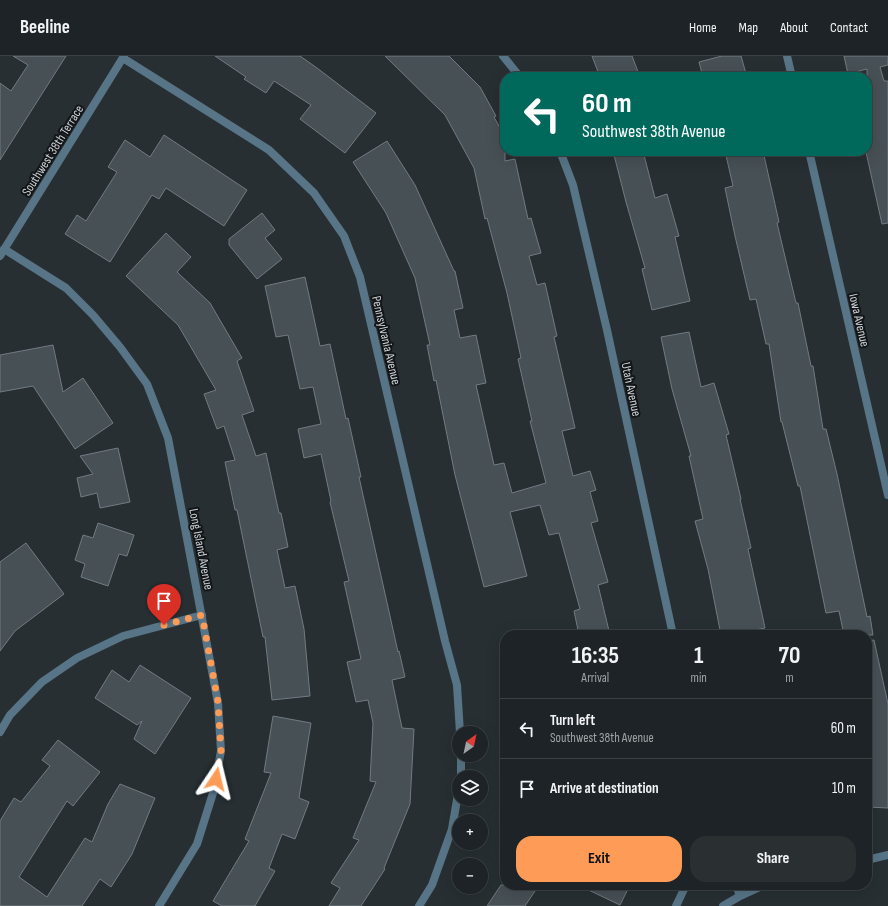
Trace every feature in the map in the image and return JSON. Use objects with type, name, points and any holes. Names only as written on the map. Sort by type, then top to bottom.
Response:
[{"type":"street","points":[[503,56],[516,72]]},
{"type":"street","points":[[787,56],[791,72]]},
{"type":"street","name":"Southwest 38th Terrace","points":[[2,252],[123,57]]},
{"type":"street","name":"Pennsylvania Avenue","points":[[123,57],[269,150],[314,193],[344,236],[360,277],[445,641],[457,685],[460,726]]},
{"type":"street","name":"Utah Avenue","points":[[562,156],[573,185],[607,330],[672,630]]},
{"type":"street","name":"Iowa Avenue","points":[[810,156],[888,495]]},
{"type":"street","name":"Long Island Avenue","points":[[2,252],[66,288],[93,315],[120,347],[146,384],[168,438],[218,702],[221,751],[213,794],[197,844],[159,906]]},
{"type":"street","points":[[0,732],[10,715],[42,682],[77,658],[123,636],[202,615]]},
{"type":"street","points":[[419,906],[432,885],[452,829],[456,806]]},
{"type":"street","points":[[872,859],[888,855]]},
{"type":"street","points":[[676,906],[684,890]]},
{"type":"street","points":[[738,890],[740,896]]},
{"type":"street","points":[[723,906],[753,890]]},
{"type":"building","points":[[13,56],[66,56],[0,160],[0,83],[11,91],[28,65]]},
{"type":"building","points":[[215,56],[300,56],[376,113],[345,153],[300,119],[311,105],[274,81],[266,93],[244,79],[246,77]]},
{"type":"building","points":[[385,56],[449,56],[480,87],[496,116],[494,117],[500,128],[500,156],[505,156],[505,161],[515,159],[528,219],[531,218],[541,253],[529,256],[537,285],[545,283],[557,336],[554,337],[575,428],[562,431],[573,476],[590,471],[596,490],[590,492],[598,521],[591,523],[608,582],[598,585],[609,630],[578,630],[574,611],[580,609],[559,533],[549,535],[540,505],[510,512],[527,576],[484,587],[455,475],[436,380],[434,381],[427,345],[430,345],[415,278],[386,213],[353,162],[387,141],[415,185],[455,271],[463,308],[454,310],[460,338],[476,335],[486,383],[476,385],[494,465],[504,463],[512,493],[546,483],[530,421],[532,421],[518,359],[521,358],[507,293],[487,218],[485,219],[474,168],[445,115]]},
{"type":"building","points":[[592,56],[632,56],[638,72],[598,72]]},
{"type":"building","points":[[722,56],[741,56],[746,72],[702,72],[699,62]]},
{"type":"building","points":[[844,56],[888,56],[888,65],[880,67],[884,81],[888,81],[888,223],[882,224],[867,156],[872,156],[872,72],[867,72],[867,69],[856,72],[848,72]]},
{"type":"building","points":[[164,135],[247,190],[224,226],[166,188],[159,199],[152,195],[110,262],[65,234],[77,215],[86,221],[117,172],[108,167],[125,140],[150,157]]},
{"type":"building","points":[[614,156],[644,156],[655,198],[667,194],[679,236],[675,237],[690,301],[652,310],[642,269],[645,268]]},
{"type":"building","points":[[726,156],[764,156],[779,222],[777,223],[796,303],[798,303],[811,366],[813,366],[823,429],[826,429],[837,474],[867,617],[870,616],[873,635],[872,630],[843,630],[839,611],[826,613],[800,486],[798,486],[781,422],[769,344],[766,344],[756,299],[750,300],[735,236],[725,188],[733,186]]},
{"type":"building","points":[[262,213],[275,230],[265,238],[282,259],[257,279],[229,245],[229,239]]},
{"type":"building","points":[[166,233],[191,257],[177,272],[210,303],[242,358],[237,361],[254,411],[242,415],[256,456],[266,453],[279,513],[281,513],[288,547],[277,550],[285,588],[295,586],[304,629],[310,696],[272,700],[265,637],[263,637],[237,510],[235,510],[225,462],[235,460],[224,426],[217,429],[204,394],[216,390],[178,325],[126,276]]},
{"type":"building","points":[[305,277],[320,346],[330,344],[346,419],[348,418],[361,477],[359,477],[398,652],[399,651],[405,677],[392,680],[402,728],[414,729],[410,804],[384,868],[385,869],[361,906],[329,906],[340,888],[331,883],[359,840],[353,838],[376,782],[370,781],[373,723],[368,700],[356,702],[347,662],[361,659],[344,582],[349,581],[330,502],[321,454],[304,458],[298,429],[321,424],[313,387],[300,389],[288,335],[276,337],[265,286]]},
{"type":"building","points":[[689,332],[701,387],[714,383],[729,434],[726,435],[751,548],[748,549],[765,628],[756,630],[720,630],[708,569],[695,521],[703,519],[689,456],[691,456],[672,389],[661,337]]},
{"type":"building","points":[[53,345],[63,392],[83,378],[113,423],[75,449],[33,386],[0,392],[0,355]]},
{"type":"building","points":[[118,448],[130,502],[100,508],[97,493],[81,497],[77,478],[93,474],[80,456]]},
{"type":"building","points":[[98,523],[134,535],[127,556],[119,554],[108,586],[81,577],[85,564],[75,560],[83,535],[93,538]]},
{"type":"building","points":[[26,543],[64,594],[15,631],[0,651],[0,562]]},
{"type":"building","points":[[872,640],[874,640],[888,704],[888,808],[872,807]]},
{"type":"building","points":[[140,665],[191,698],[155,754],[134,739],[142,721],[137,725],[95,698],[112,670],[129,682]]},
{"type":"building","points":[[273,716],[311,723],[299,798],[309,802],[295,839],[282,834],[269,868],[275,871],[255,906],[222,906],[213,901],[249,841],[245,839],[271,773],[264,772]]},
{"type":"building","points":[[58,740],[100,772],[73,806],[67,801],[19,877],[47,897],[85,838],[92,842],[108,804],[120,784],[155,798],[132,854],[111,887],[100,879],[82,906],[0,906],[0,821],[14,798],[21,802],[50,766],[42,760]]},
{"type":"building","points":[[500,886],[500,890],[536,890],[525,906],[487,906]]},
{"type":"building","points":[[588,890],[628,890],[620,905]]},
{"type":"route","points":[[164,625],[202,615],[218,702],[221,751],[216,779]]}]
